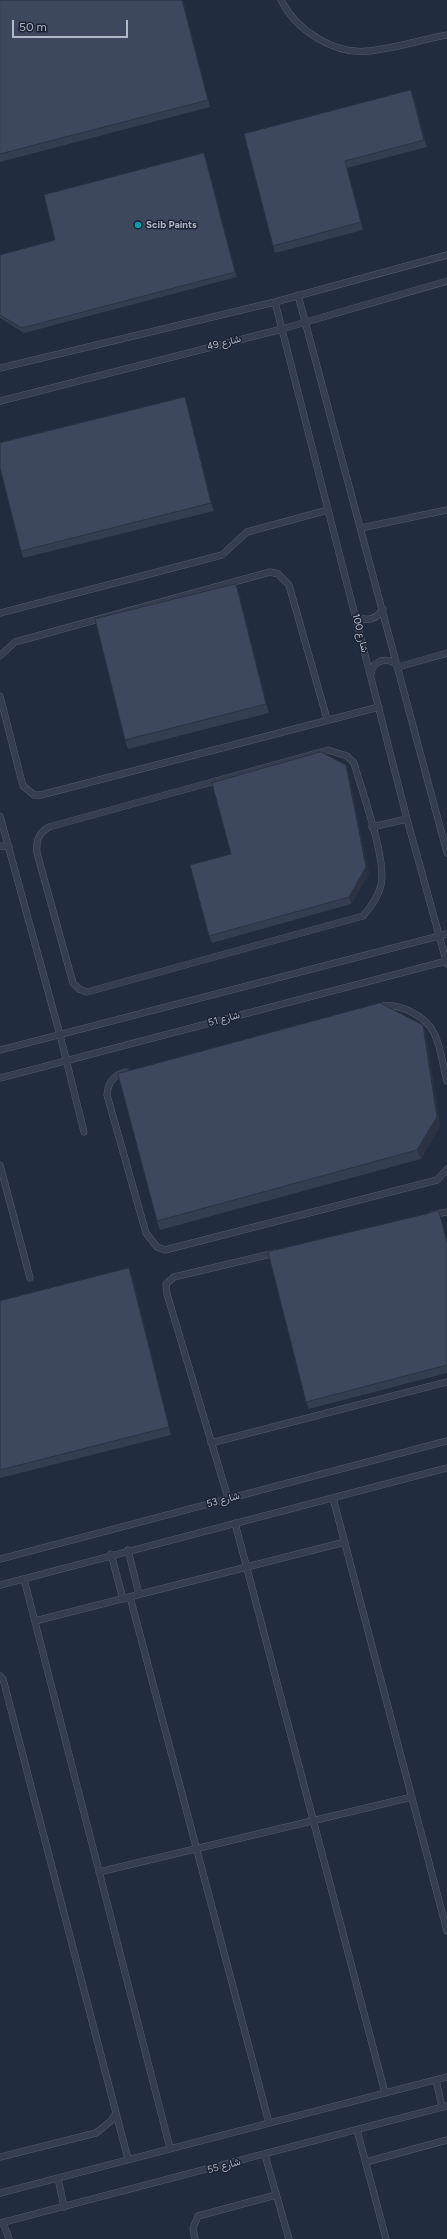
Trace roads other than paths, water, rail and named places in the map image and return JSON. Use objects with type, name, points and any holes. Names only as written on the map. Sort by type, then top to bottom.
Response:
[{"type":"lane","points":[[281,0],[293,18],[305,30],[334,46],[351,50],[368,52],[447,35]]},
{"type":"lane","points":[[0,368],[275,302],[447,255]]},
{"type":"lane","name":"شارع 49","points":[[0,401],[282,329],[447,281]]},
{"type":"lane","points":[[298,295],[447,853]]},
{"type":"lane","name":"شارع 100","points":[[275,302],[407,819],[447,962]]},
{"type":"lane","points":[[0,613],[222,555],[247,532],[328,510]]},
{"type":"lane","points":[[361,528],[447,510]]},
{"type":"lane","points":[[0,656],[15,642],[270,572],[278,574],[289,585],[327,719]]},
{"type":"lane","points":[[356,616],[366,620],[371,619],[376,617],[383,609]]},
{"type":"lane","points":[[398,667],[447,653]]},
{"type":"lane","points":[[371,674],[374,665],[382,660],[391,661],[398,667]]},
{"type":"lane","points":[[0,696],[23,786],[34,795],[48,794],[327,719],[379,707]]},
{"type":"lane","points":[[328,750],[347,756],[354,763],[372,827],[382,861],[383,873],[377,897],[363,916],[87,992],[79,989],[73,983],[36,853],[36,842],[40,833],[49,827],[328,750]]},
{"type":"lane","points":[[0,816],[60,1035],[84,1132]]},
{"type":"lane","points":[[372,827],[407,819]]},
{"type":"lane","points":[[0,846],[9,847]]},
{"type":"lane","points":[[0,1050],[447,934]]},
{"type":"lane","name":"شارع 51","points":[[0,1078],[447,962]]},
{"type":"lane","points":[[370,1010],[385,1006],[396,1007],[418,1016],[427,1024],[435,1033],[447,1081]]},
{"type":"lane","points":[[134,1070],[119,1073],[112,1079],[108,1086],[106,1095],[146,1233],[157,1247],[165,1250],[437,1180],[447,1169]]},
{"type":"lane","points":[[0,1165],[30,1278]]},
{"type":"lane","points":[[423,1217],[447,1212]]},
{"type":"lane","points":[[228,1498],[167,1294],[166,1284],[174,1277],[284,1250]]},
{"type":"lane","points":[[211,1443],[447,1382]]},
{"type":"lane","name":"شارع 53","points":[[0,1559],[447,1441]]},
{"type":"lane","points":[[0,1585],[111,1554],[447,1468]]},
{"type":"lane","points":[[333,1498],[447,1932]]},
{"type":"lane","points":[[235,1523],[385,2093]]},
{"type":"lane","points":[[35,1622],[345,1542]]},
{"type":"lane","points":[[128,1550],[139,1594]]},
{"type":"lane","points":[[111,1554],[126,1598],[196,1849],[269,2123]]},
{"type":"lane","points":[[24,1578],[170,2148]]},
{"type":"lane","points":[[0,1676],[3,1679],[128,2159]]},
{"type":"lane","points":[[99,1872],[412,1797]]},
{"type":"lane","points":[[0,2193],[447,2077]]},
{"type":"lane","points":[[436,2080],[445,2107]]},
{"type":"lane","name":"شارع 55","points":[[1,2222],[265,2155],[445,2107]]},
{"type":"lane","points":[[0,2157],[96,2133],[111,2121],[116,2113]]},
{"type":"lane","points":[[357,2130],[386,2239]]},
{"type":"lane","points":[[366,2162],[447,2140]]},
{"type":"lane","points":[[265,2155],[289,2239]]},
{"type":"lane","points":[[58,2178],[64,2207]]},
{"type":"lane","points":[[195,2239],[193,2228],[198,2216],[276,2195]]},
{"type":"lane","points":[[1,2222],[9,2239]]},
{"type":"place","name":"Scib Paints","points":[[138,225]]}]
